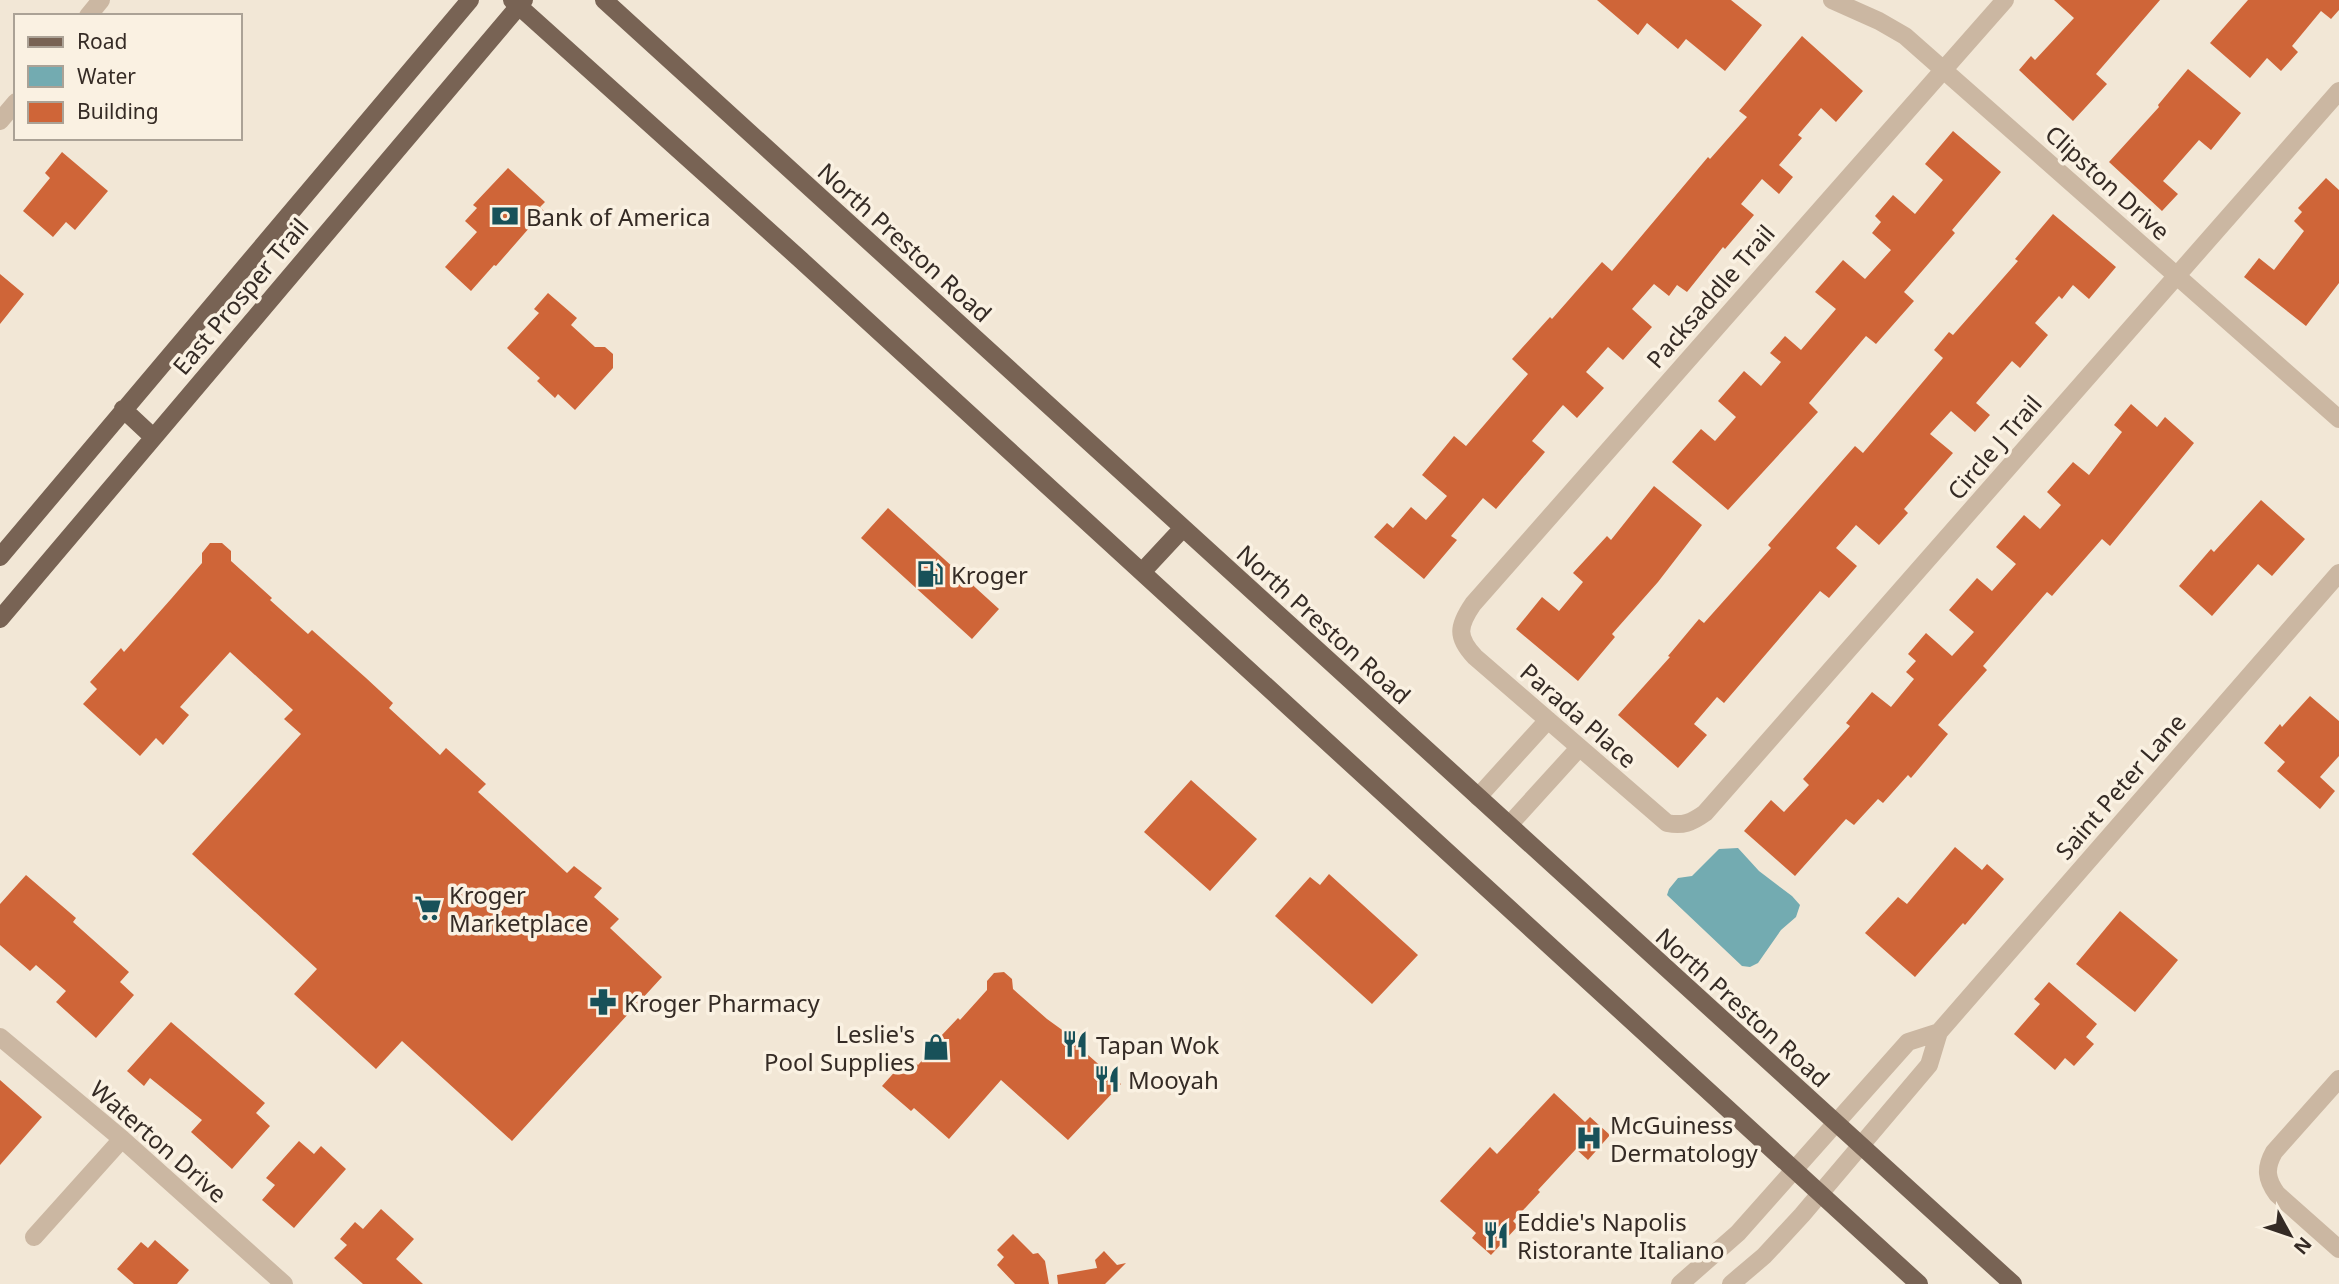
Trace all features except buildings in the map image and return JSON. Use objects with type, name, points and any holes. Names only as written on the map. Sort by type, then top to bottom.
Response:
[{"type":"main road","name":"East Prosper Trail","points":[[0,556],[470,0]]},
{"type":"main road","name":"North Preston Road","points":[[604,0],[2012,1284]]},
{"type":"main road","name":"East Prosper Trail","points":[[0,619],[518,2]]},
{"type":"main road","points":[[518,2],[1919,1284]]},
{"type":"main road","points":[[123,409],[153,437]]},
{"type":"main road","points":[[1142,572],[1182,528]]},
{"type":"street","points":[[90,14],[101,0]]},
{"type":"street","name":"Clipston Drive","points":[[1832,0],[1905,36],[2339,419]]},
{"type":"street","name":"Packsaddle Trail","points":[[1460,630],[1473,604],[2005,0]]},
{"type":"street","name":"Circle J Trail","points":[[1679,825],[1690,823],[1705,813],[2339,91]]},
{"type":"street","points":[[0,121],[14,104]]},
{"type":"street","name":"Saint Peter Lane","points":[[1731,1284],[1764,1256],[1820,1194],[1929,1065],[1939,1032],[2339,573]]},
{"type":"street","name":"Parada Place","points":[[1460,630],[1463,644],[1475,657],[1667,822],[1679,825]]},
{"type":"street","points":[[1478,797],[1548,720]]},
{"type":"street","points":[[1509,825],[1579,748]]},
{"type":"street","name":"Saint Peter Lane","points":[[1680,1284],[1738,1233],[1908,1042],[1939,1032]]},
{"type":"street","name":"Waterton Drive","points":[[0,1037],[122,1139],[284,1284]]},
{"type":"street","points":[[2339,1079],[2274,1152],[2268,1162],[2267,1173],[2269,1184],[2277,1194],[2339,1249]]},
{"type":"street","points":[[34,1237],[122,1139]]},
{"type":"water","points":[[1738,848],[1759,871],[1800,905],[1796,917],[1781,930],[1758,963],[1750,967],[1742,966],[1667,895],[1678,878],[1692,876],[1719,849]]},
{"type":"place","name":"Bank of America","points":[[505,216]]},
{"type":"place","name":"Kroger","points":[[930,574]]},
{"type":"place","name":"Kroger Marketplace","points":[[428,908]]},
{"type":"place","name":"Kroger Pharmacy","points":[[603,1002]]},
{"type":"place","name":"Tapan Wok","points":[[1075,1044]]},
{"type":"place","name":"Leslie's Pool Supplies","points":[[936,1047]]},
{"type":"place","name":"Mooyah","points":[[1107,1079]]},
{"type":"place","name":"McGuiness Dermatology","points":[[1589,1138]]},
{"type":"place","name":"Eddie's Napolis Ristorante Italiano","points":[[1496,1235]]}]
